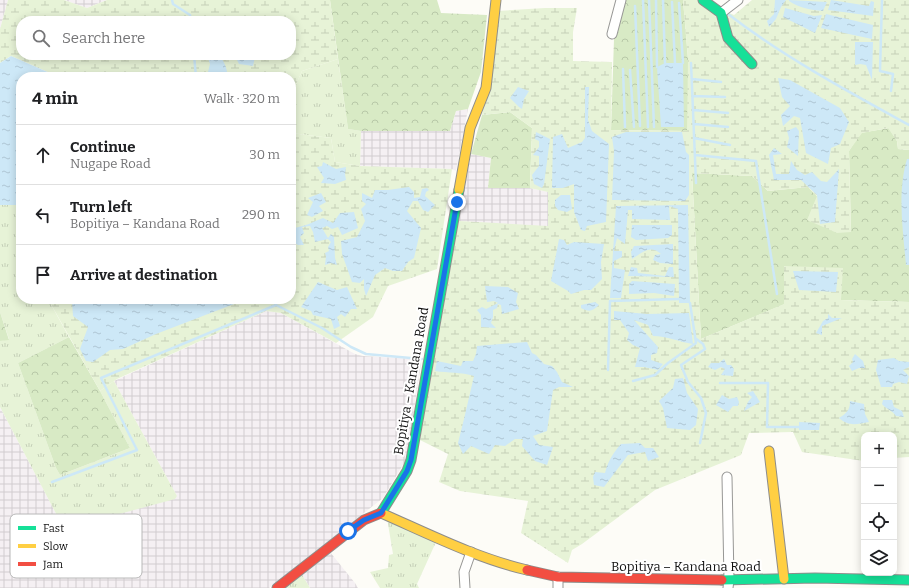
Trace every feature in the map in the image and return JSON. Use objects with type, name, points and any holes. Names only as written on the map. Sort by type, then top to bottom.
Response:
[{"type":"street","name":"Bopitiya – Kandana Road","points":[[496,0],[486,88],[470,128],[411,460],[407,471],[381,513],[471,552],[511,566],[558,577],[690,584],[781,582],[815,578],[877,576],[889,584],[909,580]]},
{"type":"street","points":[[612,34],[621,0]]},
{"type":"street","points":[[703,0],[721,12],[728,38],[752,64]]},
{"type":"street","points":[[721,12],[738,0]]},
{"type":"street","points":[[769,451],[781,582]]},
{"type":"street","points":[[727,477],[729,584]]},
{"type":"street","points":[[277,588],[364,520],[381,513]]},
{"type":"street","points":[[465,588],[464,572],[471,552]]},
{"type":"street","points":[[558,577],[558,588]]},
{"type":"street","points":[[815,578],[815,588]]},
{"type":"shaded area","points":[[0,0],[8,0],[0,29]]},
{"type":"shaded area","points":[[64,0],[107,0],[87,8]]},
{"type":"shaded area","points":[[468,109],[456,171],[452,169],[360,166],[361,131],[450,131],[456,111]]},
{"type":"shaded area","points":[[471,154],[491,158],[488,188],[530,188],[548,192],[548,227],[459,221]]},
{"type":"shaded area","points":[[266,311],[281,313],[355,354],[363,356],[416,359],[421,363],[407,458],[383,498],[269,588],[0,588],[0,407],[56,514],[10,514],[10,578],[142,578],[142,514],[106,514],[177,496],[114,381]]},
{"type":"shaded area","points":[[330,552],[358,588],[310,588],[301,573]]},
{"type":"green space","points":[[8,0],[64,0],[87,8],[107,0],[330,0],[338,59],[302,71],[296,85],[296,72],[48,72],[20,60],[296,60],[296,16],[16,16],[16,58],[11,56],[0,63],[0,29]]},
{"type":"green space","points":[[330,0],[437,0],[441,13],[487,15],[481,72],[468,109],[456,111],[450,131],[361,131],[348,129]]},
{"type":"green space","points":[[624,0],[683,0],[688,59],[688,131],[611,130],[614,39]]},
{"type":"green space","points":[[683,0],[698,0],[734,15],[752,0],[909,0],[909,150],[898,149],[897,141],[888,128],[862,133],[849,151],[851,232],[837,233],[807,220],[817,196],[808,187],[768,191],[752,176],[692,173],[701,339],[784,304],[784,266],[843,268],[841,300],[909,302],[909,457],[897,458],[897,432],[861,432],[861,461],[802,452],[793,432],[749,433],[741,455],[655,490],[572,550],[568,563],[521,533],[528,501],[460,491],[439,482],[448,454],[420,440],[459,221],[548,226],[548,192],[530,188],[532,128],[510,112],[482,115],[498,11],[545,8],[577,8],[573,32],[573,61],[612,62],[611,130],[687,131],[688,59]]},
{"type":"green space","points":[[338,59],[348,129],[361,131],[360,166],[335,162],[331,138],[296,134],[296,85],[302,71]]},
{"type":"green space","points":[[510,112],[532,128],[530,188],[488,188],[491,158],[471,154],[482,115]]},
{"type":"green space","points":[[889,128],[897,141],[898,149],[909,150],[909,302],[841,300],[784,266],[785,304],[701,339],[692,173],[752,176],[768,191],[808,187],[851,232],[849,151],[860,133]]},
{"type":"green space","points":[[296,134],[331,138],[335,162],[360,166],[452,169],[437,269],[388,286],[373,317],[336,343],[281,313],[266,311],[117,379],[100,391],[51,304],[296,304]]},
{"type":"green space","points":[[0,205],[16,205],[16,304],[51,304],[69,337],[18,363],[56,468],[60,475],[130,448],[100,391],[114,381],[177,496],[175,499],[119,514],[56,514],[0,407],[0,341],[9,339],[0,312]]},
{"type":"green space","points":[[0,312],[9,340],[0,341]]},
{"type":"green space","points":[[69,337],[130,448],[60,475],[56,468],[18,363]]},
{"type":"green space","points":[[387,518],[436,542],[417,584],[419,588],[380,588],[370,572],[388,568],[389,555],[393,554]]},
{"type":"green space","points":[[301,573],[310,588],[284,588]]},
{"type":"water","points":[[775,0],[786,0],[776,19],[769,27],[767,21],[774,14]]},
{"type":"water","points":[[789,0],[827,2],[823,11],[801,7]]},
{"type":"water","points":[[831,0],[869,6],[871,1],[874,2],[873,16],[828,10]]},
{"type":"water","points":[[785,8],[814,16],[822,15],[815,33],[783,17]]},
{"type":"water","points":[[826,14],[873,25],[872,39],[821,28]]},
{"type":"water","points":[[855,42],[873,42],[872,80],[866,65],[855,65]]},
{"type":"water","points":[[11,56],[16,58],[16,60],[20,60],[48,72],[16,72],[16,205],[0,205],[0,63]]},
{"type":"water","points":[[209,60],[222,60],[227,72],[208,72],[210,64]]},
{"type":"water","points":[[237,60],[254,60],[253,66],[239,64]]},
{"type":"water","points":[[665,63],[683,63],[684,127],[661,127],[657,67]]},
{"type":"water","points":[[778,78],[790,80],[840,108],[849,122],[840,144],[831,148],[828,164],[806,153],[800,118],[794,116],[783,126],[781,115],[790,106],[782,97]]},
{"type":"water","points":[[518,87],[529,91],[524,99],[522,109],[510,98]]},
{"type":"water","points":[[585,87],[589,87],[588,120],[592,131],[609,144],[606,222],[587,226],[585,231],[581,230],[574,212],[574,184],[563,188],[552,188],[553,137],[562,134],[568,148],[582,142],[585,138]]},
{"type":"water","points":[[796,127],[799,131],[798,156],[787,147],[789,138],[787,131]]},
{"type":"water","points":[[536,132],[550,139],[544,184],[542,188],[534,184],[532,175],[539,166],[539,156],[533,155],[539,147],[539,141],[535,139]]},
{"type":"water","points":[[626,132],[682,132],[686,152],[689,155],[689,195],[685,201],[612,200],[614,151],[612,137]]},
{"type":"water","points":[[774,148],[782,154],[773,155],[776,174],[789,174],[791,161],[797,170],[805,175],[812,172],[821,181],[827,182],[839,169],[835,222],[820,224],[817,195],[801,180],[774,180],[769,155]]},
{"type":"water","points":[[907,159],[909,159],[909,265],[906,265],[901,198]]},
{"type":"water","points":[[323,162],[336,169],[346,167],[346,180],[335,184],[321,183],[324,178],[317,167],[322,166]]},
{"type":"water","points":[[409,187],[414,192],[414,198],[420,197],[422,189],[427,188],[429,190],[426,192],[425,196],[435,205],[428,212],[423,210],[418,201],[413,201],[407,211],[421,228],[414,258],[408,262],[402,271],[393,271],[385,268],[375,275],[366,296],[364,279],[360,283],[352,282],[342,254],[341,241],[357,237],[365,221],[361,209],[366,204],[362,201],[362,193],[372,198],[375,190]]},
{"type":"water","points":[[321,193],[326,202],[319,206],[323,211],[312,217],[307,215],[313,202],[308,198]]},
{"type":"water","points":[[561,195],[570,195],[572,209],[567,212],[558,210],[555,206],[555,200]]},
{"type":"water","points":[[688,205],[690,303],[679,303],[678,209],[669,206],[670,220],[632,219],[632,210],[628,210],[625,244],[617,238],[614,251],[622,251],[622,257],[614,261],[614,268],[625,270],[621,298],[610,298],[616,206]]},
{"type":"water","points":[[354,212],[358,228],[342,235],[338,227],[332,229],[327,226],[322,228],[328,238],[331,234],[334,237],[335,258],[337,265],[331,263],[325,265],[325,253],[329,251],[328,247],[331,242],[328,239],[315,242],[310,226],[302,227],[304,233],[300,237],[304,245],[298,245],[296,244],[296,227],[323,218],[333,223],[340,213]]},
{"type":"water","points":[[632,225],[672,225],[672,235],[668,238],[636,240],[631,237]]},
{"type":"water","points":[[559,239],[564,240],[567,245],[574,242],[604,244],[601,262],[602,279],[591,290],[584,290],[571,294],[551,281]]},
{"type":"water","points":[[673,244],[673,264],[660,263],[653,260],[655,255],[661,254],[653,250],[646,250],[632,259],[631,252],[634,246]]},
{"type":"water","points":[[631,267],[637,268],[638,273],[665,276],[669,267],[673,267],[674,277],[628,276]]},
{"type":"water","points":[[793,271],[838,272],[836,292],[799,290]]},
{"type":"water","points":[[632,281],[675,284],[674,296],[654,293],[629,294],[629,284]]},
{"type":"water","points":[[318,282],[337,290],[347,287],[357,309],[351,309],[345,317],[341,314],[337,317],[340,326],[334,329],[331,319],[313,315],[311,311],[301,307]]},
{"type":"water","points":[[485,286],[508,287],[518,293],[516,302],[519,309],[502,314],[501,305],[498,304],[497,308],[493,310],[491,323],[496,328],[481,327],[481,315],[477,310],[482,307],[486,309],[498,303],[494,301],[487,302]]},
{"type":"water","points":[[595,302],[599,305],[592,310],[588,311],[581,308],[581,305]]},
{"type":"water","points":[[72,304],[234,304],[156,334],[123,349],[110,350],[93,362],[86,361],[80,349],[88,327],[73,316]]},
{"type":"water","points":[[614,311],[647,314],[689,313],[693,344],[653,336],[648,325],[634,320],[658,347],[657,353],[651,355],[651,360],[663,364],[658,370],[635,367],[640,348],[627,340],[629,333],[620,320],[614,320]]},
{"type":"water","points":[[828,314],[832,318],[842,318],[822,326],[822,335],[816,333],[823,321],[828,318]]},
{"type":"water","points":[[527,342],[532,353],[536,355],[544,364],[552,366],[562,382],[573,387],[559,387],[553,390],[547,431],[533,436],[539,445],[553,447],[547,465],[535,461],[522,446],[523,439],[515,439],[505,446],[495,445],[489,454],[471,446],[463,454],[458,443],[474,376],[435,371],[437,361],[461,366],[463,361],[473,361],[477,346]]},
{"type":"water","points":[[855,354],[863,361],[865,368],[859,368],[852,371],[849,366],[853,362],[852,359]]},
{"type":"water","points":[[894,358],[899,361],[909,362],[909,367],[903,370],[909,376],[907,384],[899,382],[893,384],[892,387],[881,387],[876,370],[878,360]]},
{"type":"water","points":[[724,359],[727,365],[731,365],[734,369],[733,376],[721,375],[725,369],[721,367],[715,370],[708,367],[711,363],[719,363]]},
{"type":"water","points":[[683,378],[687,393],[698,409],[696,425],[690,430],[667,428],[663,408],[659,401],[673,388],[675,379]]},
{"type":"water","points":[[753,391],[760,402],[744,411],[752,397],[747,393]]},
{"type":"water","points":[[722,395],[729,399],[737,397],[739,402],[738,406],[733,406],[728,412],[716,405]]},
{"type":"water","points":[[883,400],[892,400],[894,407],[902,411],[904,417],[896,416],[882,404]]},
{"type":"water","points":[[850,401],[864,404],[865,414],[869,422],[850,424],[839,418],[848,411]]},
{"type":"water","points":[[799,422],[820,423],[819,430],[799,430]]},
{"type":"water","points":[[640,443],[645,448],[653,448],[659,457],[648,461],[645,452],[628,455],[604,487],[594,485],[593,477],[595,472],[605,473],[611,457],[621,444]]},
{"type":"waterway","points":[[172,0],[173,4],[190,16]]},
{"type":"waterway","points":[[643,0],[648,127]]},
{"type":"waterway","points":[[649,0],[654,127]]},
{"type":"waterway","points":[[656,0],[657,67]]},
{"type":"waterway","points":[[663,0],[665,63]]},
{"type":"waterway","points":[[882,0],[880,71],[893,74],[891,91]]},
{"type":"waterway","points":[[672,2],[675,63]]},
{"type":"waterway","points":[[679,3],[683,63]]},
{"type":"waterway","points":[[635,6],[640,126]]},
{"type":"waterway","points":[[728,14],[771,45],[839,86],[909,125]]},
{"type":"waterway","points":[[194,60],[196,72]]},
{"type":"waterway","points":[[691,63],[696,183]]},
{"type":"waterway","points":[[623,69],[625,127]]},
{"type":"waterway","points":[[630,70],[634,127]]},
{"type":"waterway","points":[[692,79],[721,82]]},
{"type":"waterway","points":[[693,96],[725,97]]},
{"type":"waterway","points":[[693,110],[728,113]]},
{"type":"waterway","points":[[694,124],[728,127]]},
{"type":"waterway","points":[[694,138],[730,145]]},
{"type":"waterway","points":[[695,155],[756,161],[777,294]]},
{"type":"waterway","points":[[608,370],[610,301],[679,299]]},
{"type":"waterway","points":[[633,381],[655,375],[668,363],[696,343],[690,303]]},
{"type":"waterway","points":[[52,482],[137,450],[101,378],[276,304]]},
{"type":"waterway","points":[[276,305],[322,328],[351,347],[366,354],[422,359]]},
{"type":"waterway","points":[[695,338],[703,344],[705,349],[681,365],[688,382],[701,398],[706,413],[700,443]]},
{"type":"waterway","points":[[720,383],[768,383],[767,427],[801,427]]},
{"type":"traffic: fast","points":[[703,0],[721,13],[728,38],[752,64]]},
{"type":"traffic: fast","points":[[381,513],[407,471],[411,460],[459,190]]},
{"type":"traffic: fast","points":[[722,580],[815,578],[909,580]]},
{"type":"traffic: slow","points":[[459,190],[470,128],[486,88],[496,0]]},
{"type":"traffic: slow","points":[[769,451],[784,579]]},
{"type":"traffic: slow","points":[[381,513],[471,552],[527,570]]},
{"type":"traffic: jam","points":[[277,588],[364,520],[381,513]]},
{"type":"traffic: jam","points":[[527,570],[558,577],[722,580]]},
{"type":"route","points":[[348,531],[364,520],[381,513],[407,471],[411,460],[457,202]]}]
